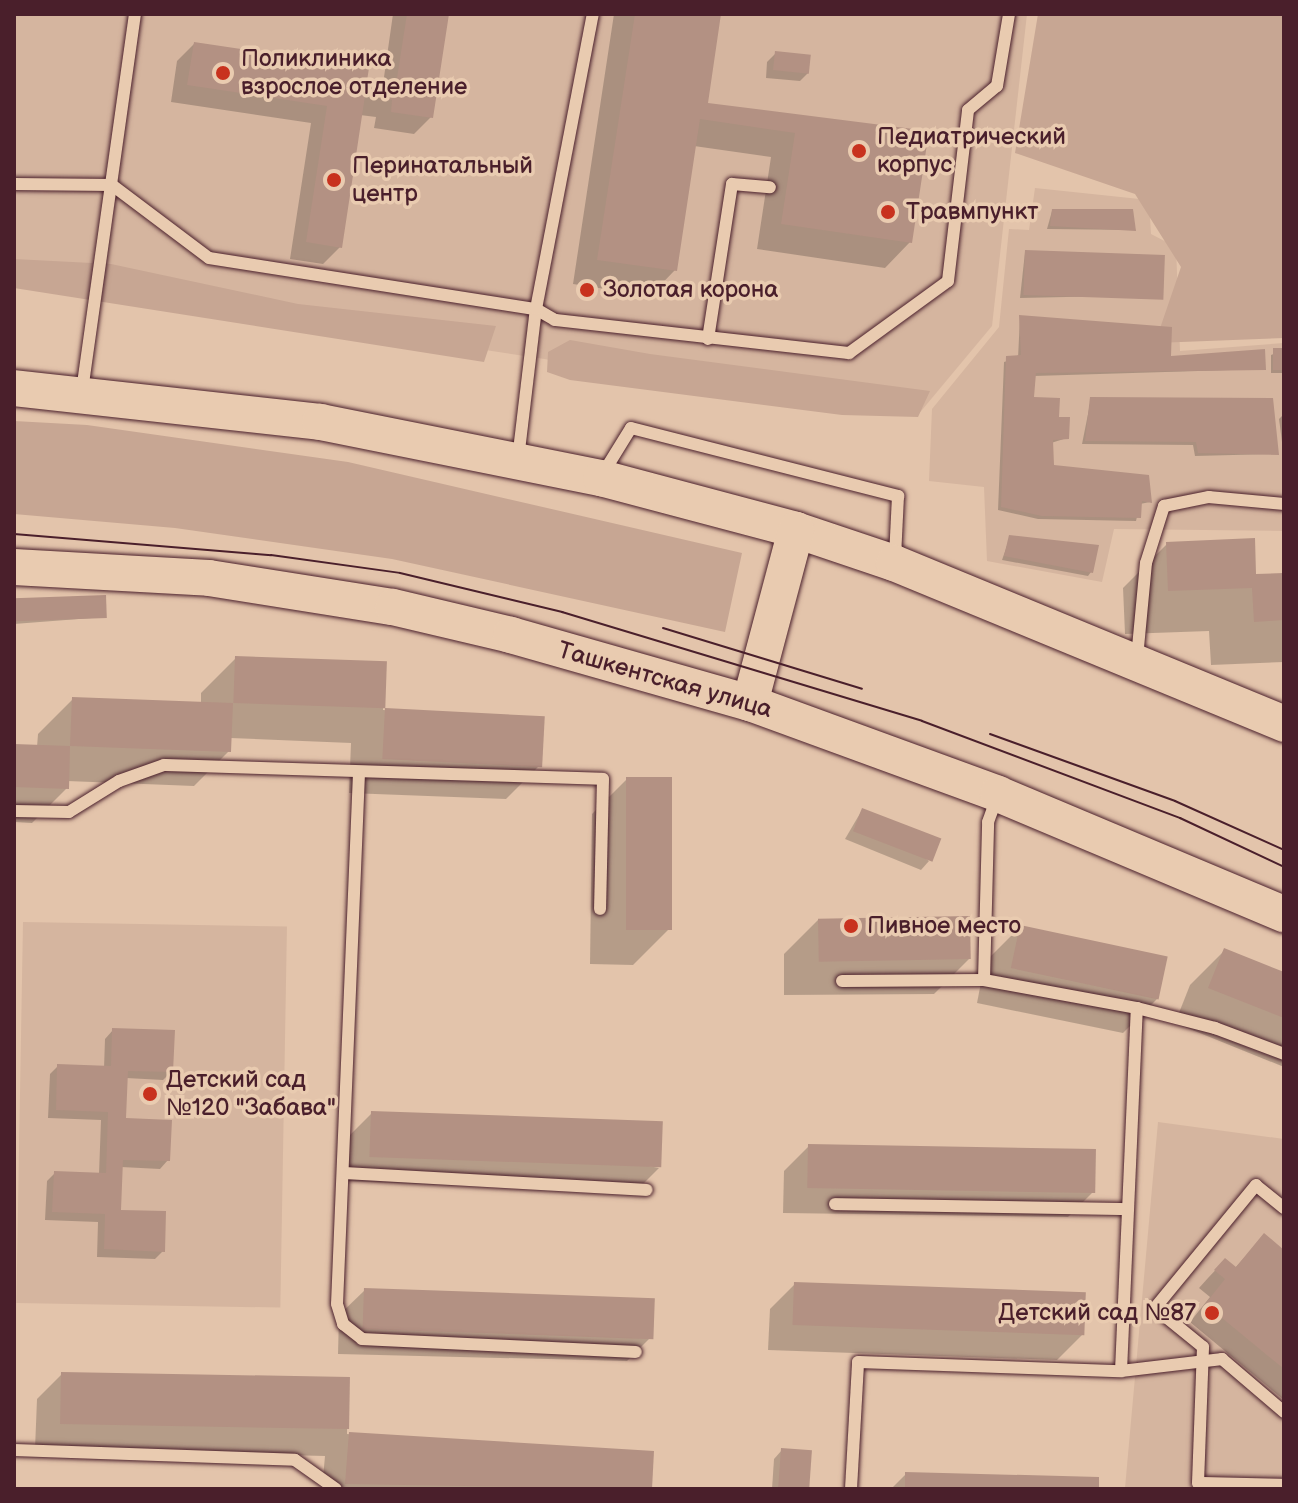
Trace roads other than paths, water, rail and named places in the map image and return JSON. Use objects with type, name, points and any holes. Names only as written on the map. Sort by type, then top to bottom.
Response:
[{"type":"main road","points":[[14,388],[82,393],[320,422],[518,459],[601,478],[796,530],[894,563],[1284,724]]},
{"type":"main road","points":[[750,703],[796,530]]},
{"type":"main road","name":"Ташкентская улица","points":[[14,567],[209,578],[393,607],[750,703],[998,794],[1284,914]]},
{"type":"lane","points":[[82,393],[135,14]]},
{"type":"lane","points":[[518,459],[536,309],[593,14]]},
{"type":"lane","points":[[14,184],[112,185],[209,258],[536,309],[555,320],[849,353],[948,281],[968,110],[997,86],[1009,14]]},
{"type":"lane","points":[[708,339],[732,184],[770,187]]},
{"type":"lane","points":[[601,478],[631,428],[898,496],[894,563]]},
{"type":"lane","points":[[1138,662],[1146,563],[1164,506],[1209,497],[1284,504]]},
{"type":"lane","points":[[14,811],[69,812],[119,781],[164,765],[603,779],[600,909]]},
{"type":"lane","points":[[359,773],[346,1173],[337,1304],[343,1324],[362,1339],[636,1352]]},
{"type":"lane","points":[[984,980],[988,822],[998,794]]},
{"type":"lane","points":[[842,981],[984,980],[1137,1008],[1215,1028],[1284,1054]]},
{"type":"lane","points":[[1121,1371],[1137,1008]]},
{"type":"lane","points":[[346,1173],[647,1190]]},
{"type":"lane","points":[[1284,1208],[1256,1185],[1155,1308],[1203,1347],[1198,1483],[1284,1485]]},
{"type":"lane","points":[[835,1204],[1128,1209]]},
{"type":"lane","points":[[851,1489],[858,1362],[1121,1371],[1203,1365],[1222,1359],[1284,1412]]},
{"type":"lane","points":[[14,1450],[295,1460],[336,1489]]},
{"type":"tram line","points":[[14,534],[271,555],[400,573],[562,612],[922,721],[1180,818],[1284,867]]},
{"type":"tram line","points":[[663,628],[862,689]]},
{"type":"tram line","points":[[990,734],[1175,801],[1284,850]]},
{"type":"place","name":"Поликлиника взрослое отделение","points":[[223,73]]},
{"type":"place","name":"Педиатрический корпус","points":[[859,151]]},
{"type":"place","name":"Перинатальный центр","points":[[334,180]]},
{"type":"place","name":"Травмпункт","points":[[888,212]]},
{"type":"place","name":"Золотая корона","points":[[587,290]]},
{"type":"place","name":"Пивное место","points":[[851,926]]},
{"type":"place","name":"Детский сад №120 \"Забава\"","points":[[150,1094]]},
{"type":"place","name":"Детский сад №87","points":[[1212,1313]]}]
